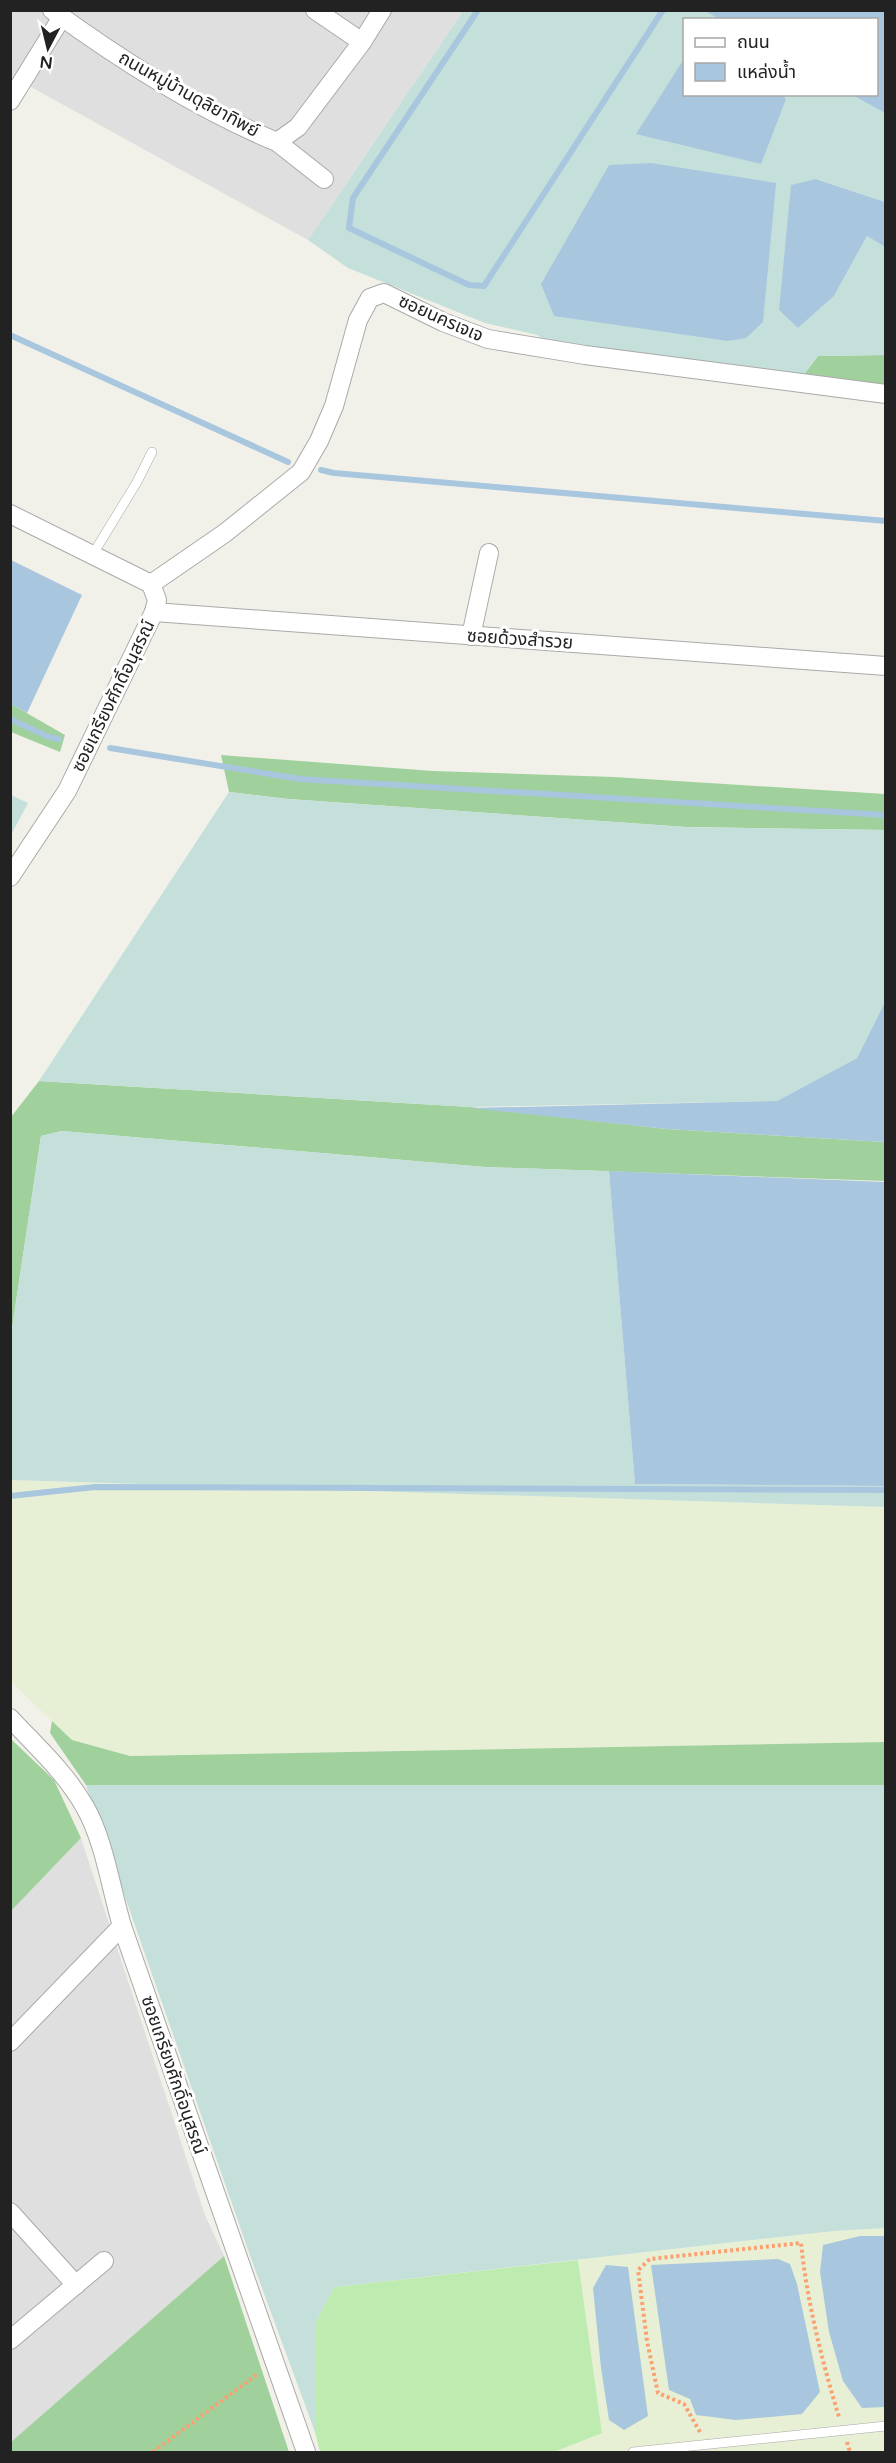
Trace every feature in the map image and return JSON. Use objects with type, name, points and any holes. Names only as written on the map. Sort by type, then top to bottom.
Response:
[{"type":"street","points":[[315,10],[362,42]]},
{"type":"street","name":"ถนนหมู่บ้านดุลิยาทิพย์","points":[[57,14],[152,77],[250,130],[277,141],[298,127],[362,42],[382,10]]},
{"type":"street","points":[[10,101],[57,14]]},
{"type":"street","points":[[277,141],[324,179]]},
{"type":"street","name":"ซอยนครเจเจ","points":[[150,584],[225,533],[301,472],[319,441],[334,406],[358,320],[370,298],[384,293],[443,322],[488,339],[607,358],[885,394]]},
{"type":"street","points":[[10,514],[150,584]]},
{"type":"street","points":[[471,636],[489,553]]},
{"type":"street","name":"ซอยเกรียงศักดิ์อนุสรณ์","points":[[10,877],[67,791],[154,612],[158,600],[150,584]]},
{"type":"street","name":"ซอยด้วงสำรวย","points":[[154,612],[885,666]]},
{"type":"street","name":"ซอยเกรียงศักดิ์อนุสรณ์","points":[[10,1718],[65,1777],[86,1808],[99,1842],[122,1926],[306,2452]]},
{"type":"street","points":[[10,2042],[122,1926]]},
{"type":"street","points":[[10,2212],[76,2285]]},
{"type":"street","points":[[10,2340],[104,2261]]},
{"type":"lane","points":[[93,554],[137,482],[152,452]]},
{"type":"lane","points":[[633,2452],[885,2426]]},
{"type":"path","points":[[707,2445],[684,2404],[658,2393],[647,2341],[638,2270],[650,2259],[801,2243],[804,2271],[826,2374],[850,2452]]},
{"type":"path","points":[[153,2452],[274,2362]]},
{"type":"shaded area","points":[[11,11],[463,11],[308,240],[11,76]]},
{"type":"shaded area","points":[[463,11],[705,11],[719,18],[683,18],[683,96],[854,96],[885,113],[885,202],[817,179],[779,309],[798,328],[834,296],[867,236],[885,247],[885,355],[818,356],[802,377],[550,343],[537,335],[485,323],[348,268],[308,240]]},
{"type":"shaded area","points":[[229,792],[288,799],[686,827],[885,830],[885,1002],[857,1058],[777,1101],[470,1107],[39,1081]]},
{"type":"shaded area","points":[[11,795],[28,803],[11,835]]},
{"type":"shaded area","points":[[62,1131],[485,1167],[609,1171],[635,1484],[885,1486],[886,1507],[11,1480],[11,1335],[41,1136]]},
{"type":"shaded area","points":[[86,1785],[885,1785],[885,2228],[834,2231],[334,2287],[315,2323],[315,2432],[252,2261]]},
{"type":"shaded area","points":[[81,1838],[205,2215],[224,2256],[11,2442],[11,1911]]},
{"type":"green space","points":[[885,355],[885,388],[802,377],[818,356]]},
{"type":"green space","points":[[11,704],[65,735],[60,752],[11,732]]},
{"type":"green space","points":[[221,755],[433,771],[614,777],[885,794],[885,830],[686,827],[288,799],[229,792]]},
{"type":"green space","points":[[39,1081],[470,1107],[667,1129],[885,1142],[885,1181],[485,1167],[62,1131],[41,1136],[11,1335],[11,1117]]},
{"type":"green space","points":[[10,1480],[885,1507],[885,1742],[130,1756],[72,1740],[11,1682]]},
{"type":"green space","points":[[52,1721],[72,1740],[130,1756],[885,1742],[885,1785],[86,1785],[50,1733]]},
{"type":"green space","points":[[11,1739],[54,1780],[81,1838],[11,1911]]},
{"type":"green space","points":[[885,2228],[885,2452],[554,2452],[602,2432],[578,2260],[834,2231]]},
{"type":"green space","points":[[224,2256],[289,2452],[11,2452],[11,2442]]},
{"type":"green space","points":[[578,2260],[602,2433],[554,2452],[320,2452],[315,2432],[315,2323],[334,2287]]},
{"type":"water","points":[[705,11],[885,11],[885,113],[854,96],[878,96],[878,18],[717,18]]},
{"type":"water","points":[[683,61],[683,96],[782,96],[786,99],[761,164],[636,134]]},
{"type":"water","points":[[651,163],[776,183],[763,322],[746,338],[728,341],[554,316],[541,284],[609,165]]},
{"type":"water","points":[[816,179],[885,202],[885,247],[867,236],[834,296],[798,328],[779,310],[791,185]]},
{"type":"water","points":[[11,560],[82,595],[27,713],[11,704]]},
{"type":"water","points":[[885,1002],[885,1142],[667,1129],[470,1108],[777,1101],[857,1058]]},
{"type":"water","points":[[609,1171],[885,1182],[885,1486],[635,1484]]},
{"type":"water","points":[[860,2236],[885,2236],[885,2407],[862,2408],[843,2381],[829,2332],[820,2272],[823,2245]]},
{"type":"water","points":[[778,2259],[790,2264],[797,2284],[820,2392],[802,2414],[736,2420],[696,2415],[690,2399],[669,2390],[651,2265]]},
{"type":"water","points":[[606,2265],[628,2267],[648,2416],[624,2430],[609,2420],[601,2368],[593,2288]]},
{"type":"waterway","points":[[478,10],[353,198],[349,228],[469,285],[484,286],[663,10]]},
{"type":"waterway","points":[[10,335],[288,462]]},
{"type":"waterway","points":[[321,470],[334,473],[886,521]]},
{"type":"waterway","points":[[10,719],[49,737],[59,739]]},
{"type":"waterway","points":[[110,748],[300,779],[886,815]]},
{"type":"waterway","points":[[10,1496],[95,1487],[886,1490]]}]
